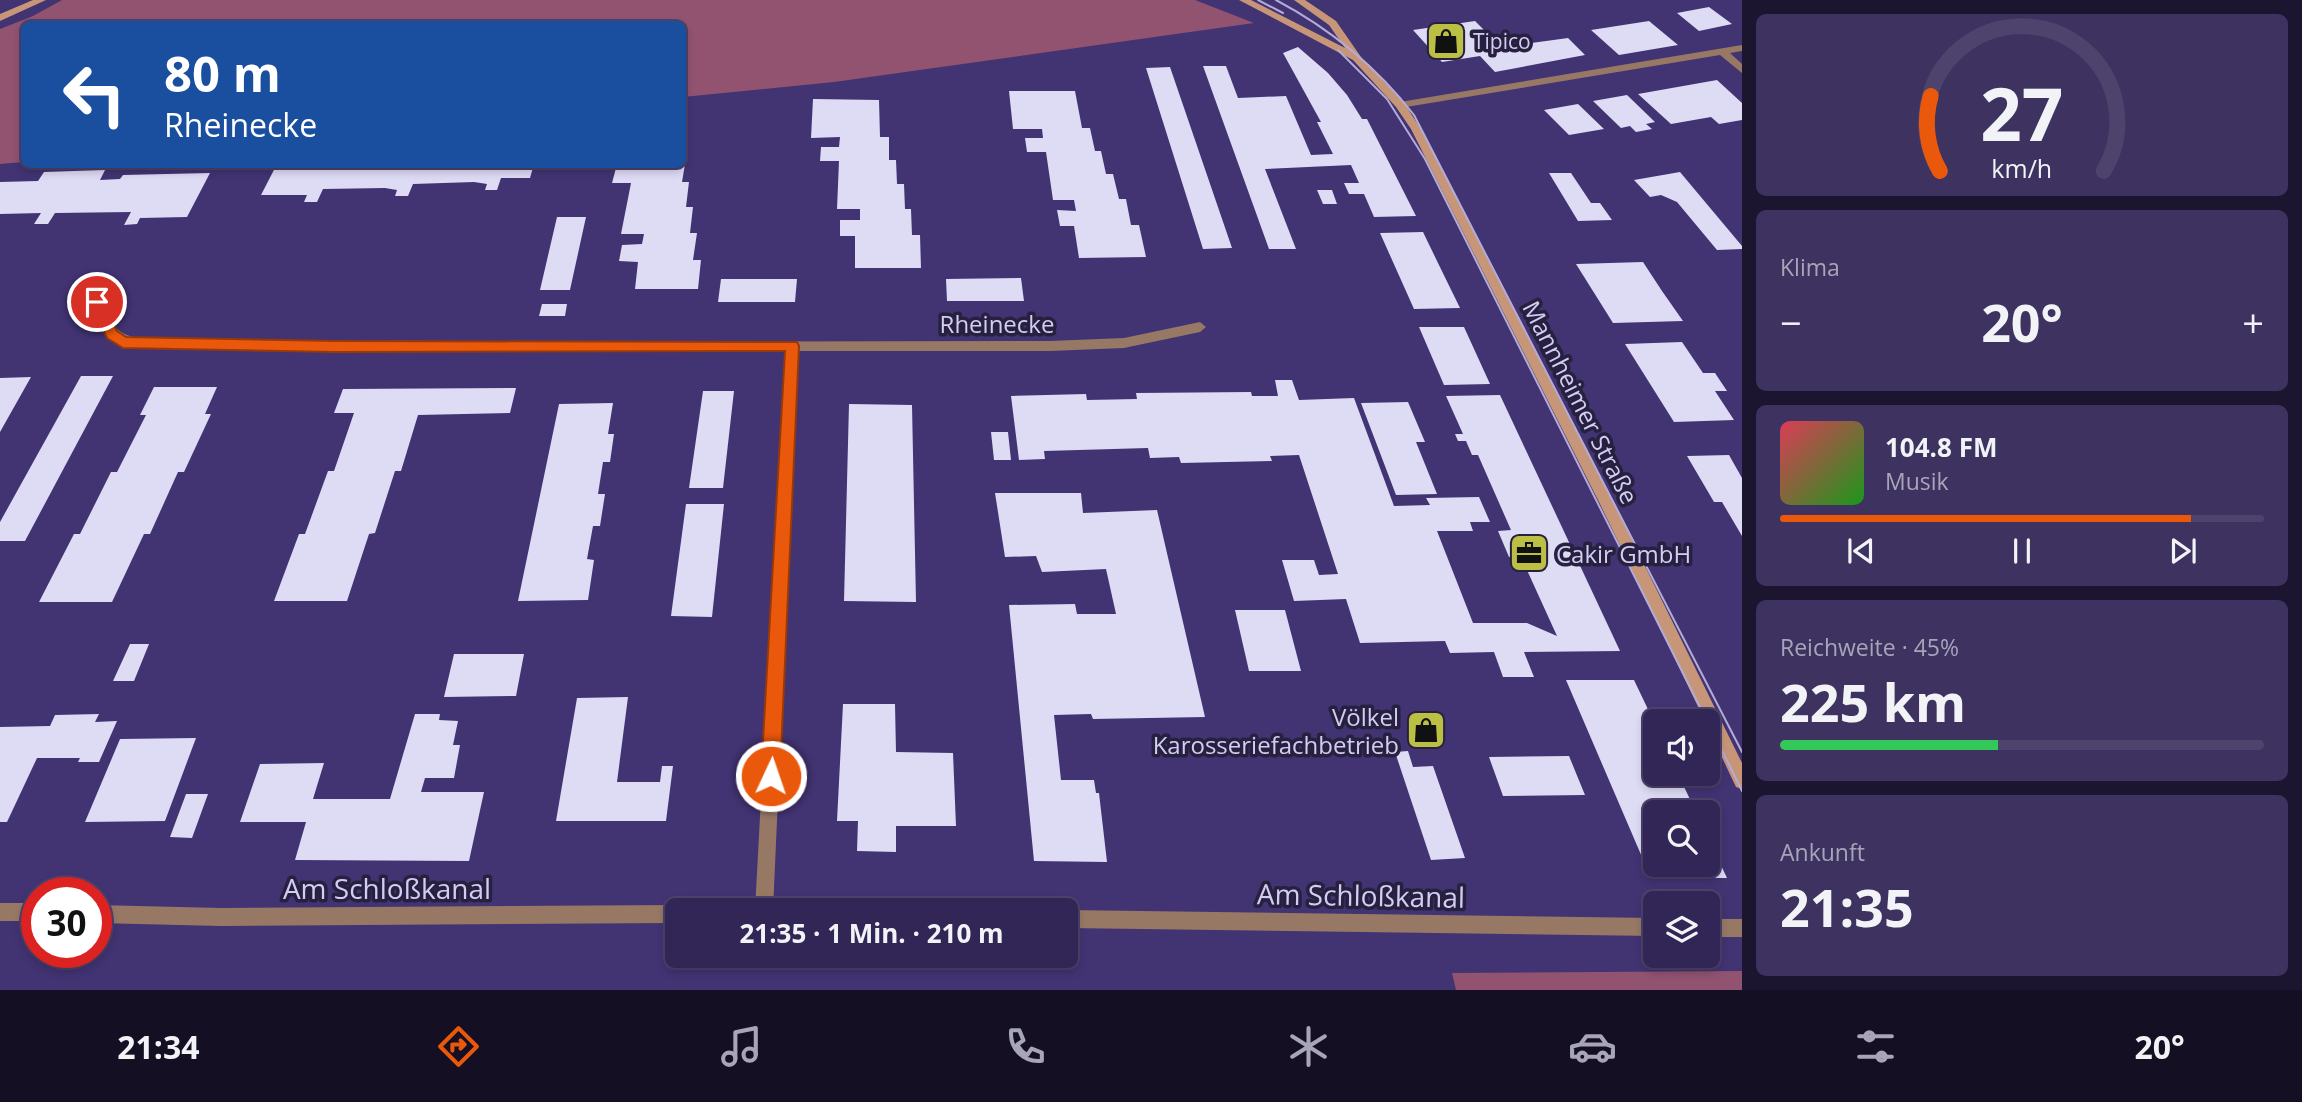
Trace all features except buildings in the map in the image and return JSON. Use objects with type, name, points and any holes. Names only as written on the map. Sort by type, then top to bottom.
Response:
[{"type":"street","points":[[0,18],[41,0]]},
{"type":"street","name":"Mannheimer Straße","points":[[1244,0],[1357,59]]},
{"type":"street","name":"Mannheimer Straße","points":[[1298,0],[1333,23],[1357,59],[1400,105],[1432,158],[1606,501],[1742,782]]},
{"type":"street","points":[[1400,105],[1742,48]]},
{"type":"street","points":[[1722,51],[1742,70]]},
{"type":"street","name":"Rheinecke","points":[[97,302],[112,335],[123,342],[335,347],[1124,343],[1200,327]]},
{"type":"street","points":[[765,898],[792,346]]},
{"type":"street","points":[[0,912],[21,912]]},
{"type":"street","name":"Am Schloßkanal","points":[[112,914],[221,917],[665,914]]},
{"type":"street","name":"Am Schloßkanal","points":[[1078,919],[1643,927]]},
{"type":"street","points":[[1720,928],[1742,928]]},
{"type":"shaded area","points":[[62,0],[1195,0],[1254,23],[834,82],[686,97],[686,21],[21,21],[21,162],[0,164],[0,29],[33,16]]},
{"type":"shaded area","points":[[1742,971],[1742,990],[1456,990],[1452,973]]},
{"type":"tram line","points":[[1258,0],[1283,13]]},
{"type":"tram line","points":[[1276,0],[1315,23],[1351,50],[1384,80],[1414,115],[1742,752]]},
{"type":"tram line","points":[[1338,50],[1387,99],[1425,159],[1701,709]]},
{"type":"tram line","points":[[1720,746],[1742,791]]},
{"type":"place","name":"Tipico","points":[[1446,41]]},
{"type":"place","name":"Cakir GmbH","points":[[1529,553]]},
{"type":"place","name":"Völkel Karosseriefachbetrieb","points":[[1426,730]]},
{"type":"route","points":[[97,302],[112,335],[123,342],[335,347],[792,346],[771,776]]}]
